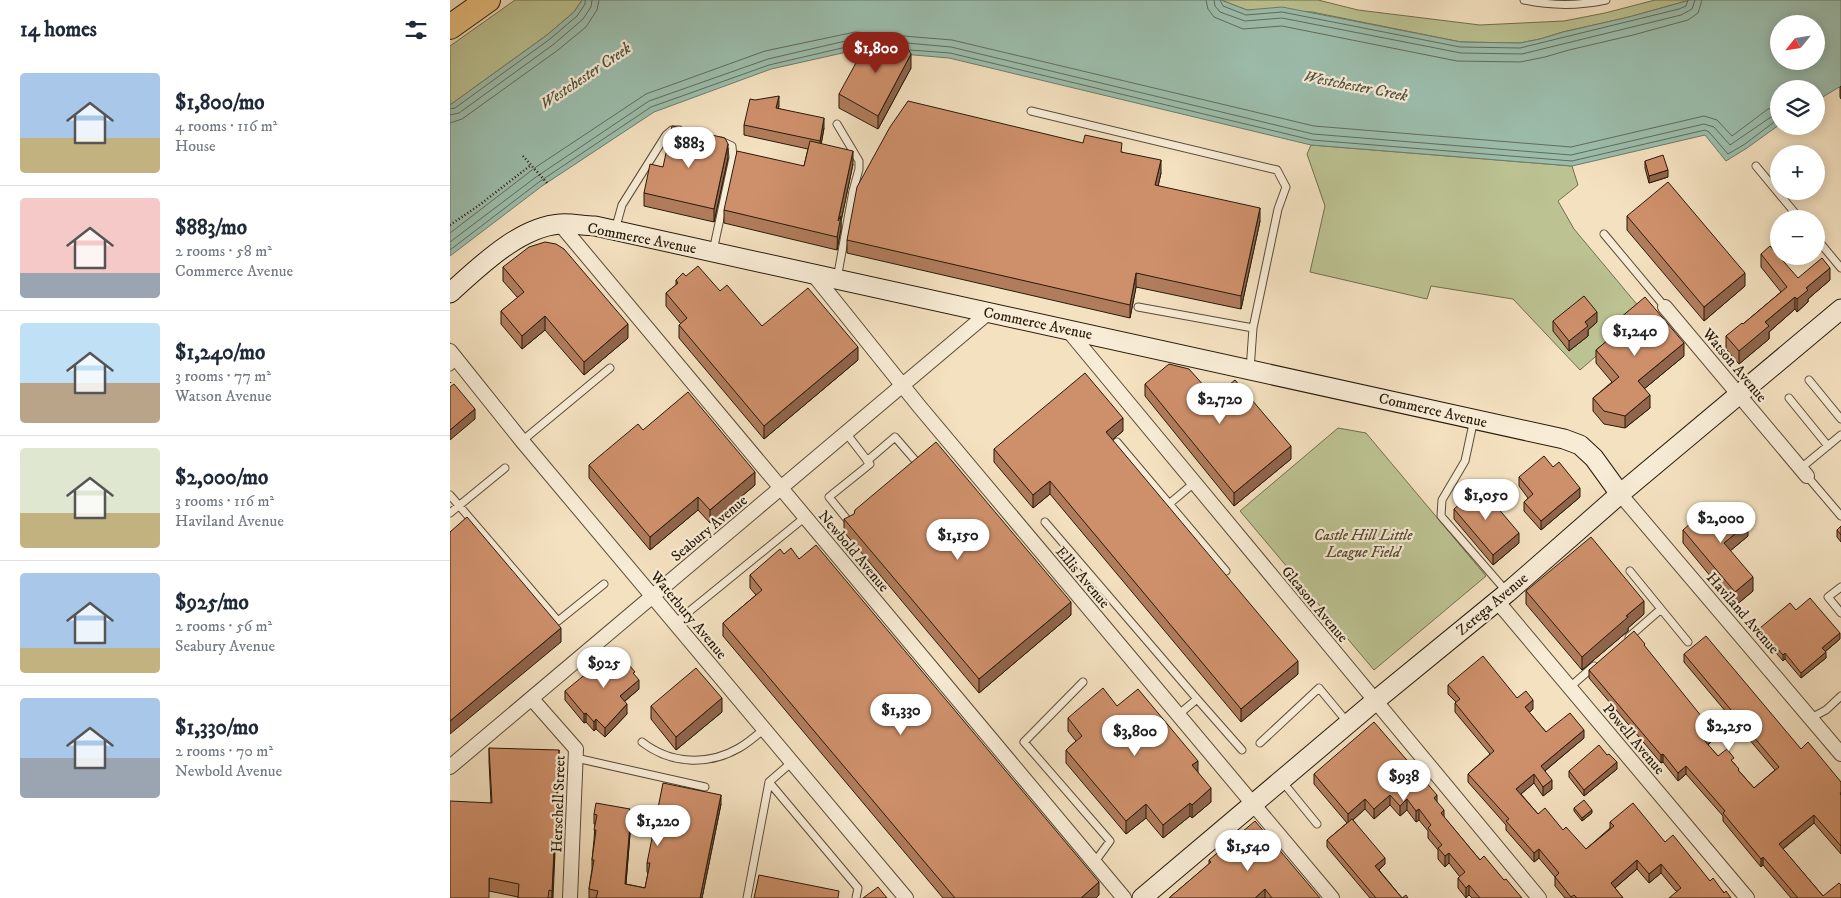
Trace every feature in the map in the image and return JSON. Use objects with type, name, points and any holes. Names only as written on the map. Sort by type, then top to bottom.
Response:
[{"type":"highway","points":[[450,27],[488,0]]},
{"type":"main road","name":"Commerce Avenue","points":[[450,293],[489,259],[531,231],[560,224],[595,226],[1564,440],[1580,445],[1594,458],[1620,494]]},
{"type":"main road","name":"Zerega Avenue","points":[[1142,898],[1375,701],[1502,597],[1620,494],[1841,309]]},
{"type":"street","name":"Newbold Avenue","points":[[560,224],[804,518],[1124,898]]},
{"type":"street","name":"Ellis Avenue","points":[[812,274],[902,386],[1332,898]]},
{"type":"street","name":"Watson Avenue","points":[[1665,307],[1804,472]]},
{"type":"street","name":"Seabury Avenue","points":[[450,767],[988,313]]},
{"type":"street","name":"Gleason Avenue","points":[[1067,329],[1539,898]]},
{"type":"street","name":"Waterbury Avenue","points":[[453,359],[906,898]]},
{"type":"street","name":"Haviland Avenue","points":[[1620,494],[1841,754]]},
{"type":"street","name":"Powell Avenue","points":[[1502,597],[1570,688],[1747,898]]},
{"type":"street","name":"Herschell Street","points":[[532,699],[576,749],[570,898]]},
{"type":"lane","points":[[1524,0],[1561,6],[1606,0]]},
{"type":"lane","points":[[1534,0],[1558,3],[1590,0]]},
{"type":"lane","points":[[1031,111],[1277,170],[1286,188],[1278,209],[1253,328],[1250,370]]},
{"type":"lane","points":[[836,279],[859,169],[859,161],[837,124]]},
{"type":"lane","points":[[615,231],[622,205],[666,134],[672,130],[686,131]]},
{"type":"lane","points":[[713,252],[733,158],[732,146],[714,137]]},
{"type":"lane","points":[[1756,166],[1793,210]]},
{"type":"lane","name":"Watson Avenue","points":[[1604,234],[1665,307]]},
{"type":"lane","points":[[1825,249],[1841,268]]},
{"type":"lane","points":[[1138,308],[1253,328]]},
{"type":"lane","points":[[522,441],[610,368]]},
{"type":"lane","points":[[1809,380],[1841,419]]},
{"type":"lane","points":[[1789,398],[1828,446]]},
{"type":"lane","points":[[1474,419],[1465,461],[1442,500],[1441,516],[1502,597]]},
{"type":"lane","points":[[846,433],[870,464],[829,497],[850,523]]},
{"type":"lane","points":[[1804,472],[1828,446],[1841,436]]},
{"type":"lane","points":[[867,461],[895,437],[914,459]]},
{"type":"lane","points":[[1117,442],[1226,571]]},
{"type":"lane","points":[[450,513],[505,468]]},
{"type":"lane","name":"Watson Avenue","points":[[1804,472],[1841,516]]},
{"type":"lane","points":[[1169,504],[1194,483]]},
{"type":"lane","points":[[450,495],[558,621],[604,584]]},
{"type":"lane","points":[[675,623],[804,518]]},
{"type":"lane","points":[[1045,522],[1242,750]]},
{"type":"lane","points":[[1630,570],[1688,642]]},
{"type":"lane","points":[[1841,587],[1828,597],[1841,613]]},
{"type":"lane","points":[[1626,639],[1661,609]]},
{"type":"lane","points":[[1570,688],[1598,664]]},
{"type":"lane","points":[[1083,682],[1024,742],[1110,841],[1094,864]]},
{"type":"lane","points":[[1260,743],[1318,688],[1349,723]]},
{"type":"lane","points":[[1811,718],[1826,710],[1841,696]]},
{"type":"lane","points":[[1178,715],[1197,699]]},
{"type":"lane","points":[[642,742],[654,751],[668,757],[702,760],[738,749],[764,729]]},
{"type":"lane","points":[[576,758],[706,787]]},
{"type":"lane","points":[[747,898],[768,782],[792,762]]},
{"type":"lane","points":[[1281,780],[1317,824]]},
{"type":"lane","points":[[768,782],[858,888],[856,898]]},
{"type":"path","points":[[523,156],[547,183]]},
{"type":"path","points":[[450,225],[531,165]]},
{"type":"green space","points":[[515,0],[582,0],[574,12],[547,35],[450,105],[450,46]]},
{"type":"green space","points":[[1221,0],[1318,0],[1358,10],[1480,25],[1564,21],[1655,0],[1690,0],[1629,17],[1520,43],[1461,42],[1312,12],[1247,10]]},
{"type":"green space","points":[[1311,145],[1572,166],[1578,185],[1558,201],[1574,229],[1645,314],[1580,370],[1513,299],[1431,286],[1427,299],[1310,272],[1325,206],[1307,154]]},
{"type":"green space","name":"Castle Hill Little League Field","points":[[1338,428],[1366,433],[1486,576],[1374,670],[1240,511]]},
{"type":"water","name":"Westchester Creek","points":[[582,0],[1221,0],[1247,10],[1282,7],[1461,42],[1520,43],[1629,17],[1690,0],[1841,0],[1841,86],[1825,96],[1825,80],[1770,80],[1770,131],[1726,161],[1705,135],[1572,166],[1311,145],[949,58],[856,50],[771,69],[654,112],[542,186],[450,256],[450,105],[547,35],[574,12]]},
{"type":"building","points":[[869,39],[894,41],[895,44],[906,45],[911,54],[878,116],[839,94]]},
{"type":"building","points":[[779,96],[776,108],[824,118],[820,141],[744,125],[750,99],[755,100]]},
{"type":"building","points":[[908,101],[1083,143],[1085,135],[1122,143],[1121,152],[1161,160],[1155,185],[1260,208],[1241,296],[1136,273],[1130,305],[847,240],[857,187],[890,127]]},
{"type":"building","points":[[672,126],[725,138],[728,144],[714,209],[644,193],[650,164],[663,167]]},
{"type":"building","points":[[810,141],[853,151],[838,221],[841,216],[837,237],[724,210],[737,151],[804,166]]},
{"type":"building","points":[[1663,155],[1668,170],[1649,176],[1645,161]]},
{"type":"building","points":[[1668,182],[1745,273],[1704,307],[1627,216]]},
{"type":"building","points":[[545,242],[556,244],[564,249],[628,324],[584,362],[545,316],[522,336],[501,311],[524,292],[503,267],[529,247]]},
{"type":"building","points":[[1770,246],[1770,265],[1787,265],[1798,278],[1814,265],[1825,265],[1825,262],[1830,268],[1806,288],[1808,290],[1797,299],[1795,297],[1765,322],[1769,326],[1739,351],[1726,336],[1787,287],[1761,254]]},
{"type":"building","points":[[698,266],[720,291],[727,285],[762,326],[808,288],[858,347],[764,426],[679,325],[687,318],[666,293],[678,283],[676,280],[683,273],[686,276]]},
{"type":"building","points":[[1584,296],[1597,312],[1585,322],[1588,326],[1569,341],[1553,321]]},
{"type":"building","points":[[1645,297],[1684,343],[1638,381],[1650,395],[1625,416],[1604,411],[1593,398],[1619,377],[1596,350],[1626,325],[1620,318]]},
{"type":"building","points":[[1169,364],[1189,369],[1214,397],[1235,380],[1291,446],[1234,493],[1145,384]]},
{"type":"building","points":[[1085,373],[1123,418],[1106,432],[1298,661],[1241,709],[1050,481],[1033,495],[994,449]]},
{"type":"building","points":[[454,384],[475,409],[450,430],[450,387]]},
{"type":"building","points":[[688,392],[755,472],[710,510],[698,497],[650,537],[589,465],[638,424],[643,430]]},
{"type":"building","points":[[936,442],[1071,602],[979,679],[844,519],[854,514],[855,510]]},
{"type":"building","points":[[1544,456],[1553,467],[1559,462],[1580,488],[1541,521],[1524,502],[1533,494],[1519,477]]},
{"type":"building","points":[[1480,487],[1519,533],[1493,555],[1454,509]]},
{"type":"building","points":[[1731,503],[1748,523],[1724,543],[1753,577],[1735,592],[1683,530],[1700,515],[1707,524]]},
{"type":"building","points":[[467,517],[561,628],[450,721],[450,532]]},
{"type":"building","points":[[1841,526],[1841,535],[1837,530]]},
{"type":"building","points":[[1591,537],[1644,601],[1582,657],[1526,591]]},
{"type":"building","points":[[816,545],[1099,882],[1081,898],[955,898],[723,623],[762,590],[750,575],[780,549],[784,554],[791,548],[799,559]]},
{"type":"building","points":[[1810,598],[1840,633],[1822,648],[1826,652],[1801,673],[1785,653],[1783,655],[1760,628],[1790,603],[1796,610]]},
{"type":"building","points":[[1634,631],[1714,732],[1704,740],[1718,756],[1727,749],[1734,758],[1731,760],[1754,788],[1779,767],[1684,654],[1706,636],[1801,749],[1808,742],[1841,782],[1841,846],[1814,815],[1779,844],[1823,896],[1839,883],[1841,885],[1841,898],[1798,898],[1763,857],[1761,859],[1723,813],[1725,811],[1686,766],[1678,773],[1589,670]]},
{"type":"building","points":[[616,649],[635,672],[633,673],[639,680],[620,696],[627,704],[605,728],[596,719],[594,722],[586,713],[584,714],[565,691]]},
{"type":"building","points":[[1483,656],[1517,698],[1526,691],[1533,700],[1525,707],[1546,732],[1570,713],[1584,730],[1541,766],[1552,780],[1543,787],[1534,774],[1516,789],[1538,814],[1545,808],[1563,830],[1566,827],[1586,849],[1614,826],[1610,822],[1633,803],[1665,842],[1673,835],[1710,881],[1713,878],[1724,893],[1726,891],[1731,898],[1669,898],[1681,888],[1661,864],[1649,874],[1637,860],[1611,883],[1623,898],[1577,898],[1574,895],[1571,897],[1555,877],[1559,873],[1539,849],[1534,853],[1506,821],[1509,819],[1468,774],[1494,751],[1455,703],[1460,699],[1448,685]]},
{"type":"building","points":[[696,668],[722,698],[676,737],[651,706]]},
{"type":"building","points":[[1103,688],[1117,706],[1138,689],[1198,761],[1192,765],[1211,788],[1192,805],[1190,803],[1163,825],[1146,804],[1126,821],[1066,750],[1082,736],[1068,718]]},
{"type":"building","points":[[1374,722],[1437,795],[1434,798],[1444,810],[1441,813],[1480,860],[1484,856],[1522,898],[1480,898],[1469,885],[1466,888],[1458,878],[1465,872],[1449,853],[1445,856],[1438,848],[1442,845],[1428,828],[1431,825],[1419,809],[1416,811],[1407,799],[1400,806],[1390,795],[1374,809],[1365,799],[1348,814],[1314,774]]},
{"type":"building","points":[[1599,745],[1607,755],[1609,754],[1617,762],[1584,790],[1569,771]]},
{"type":"building","points":[[489,748],[559,750],[552,891],[549,890],[548,898],[518,898],[519,884],[489,878],[489,898],[450,898],[450,801],[492,803]]},
{"type":"building","points":[[663,783],[721,795],[700,898],[596,898],[598,891],[589,889],[594,860],[592,860],[596,830],[594,830],[597,815],[594,814],[596,803],[630,809],[627,824],[630,824],[625,884],[645,888],[650,863],[647,863]]},
{"type":"building","points":[[1584,800],[1592,810],[1582,818],[1574,808]]},
{"type":"building","points":[[1352,819],[1385,858],[1375,866],[1402,898],[1376,898],[1327,840]]},
{"type":"building","points":[[1255,821],[1320,898],[1272,898],[1265,889],[1255,898],[1169,898],[1211,862],[1209,860]]},
{"type":"building","points":[[759,875],[839,891],[838,898],[754,898]]},
{"type":"building","points":[[878,887],[887,898],[863,898]]}]
